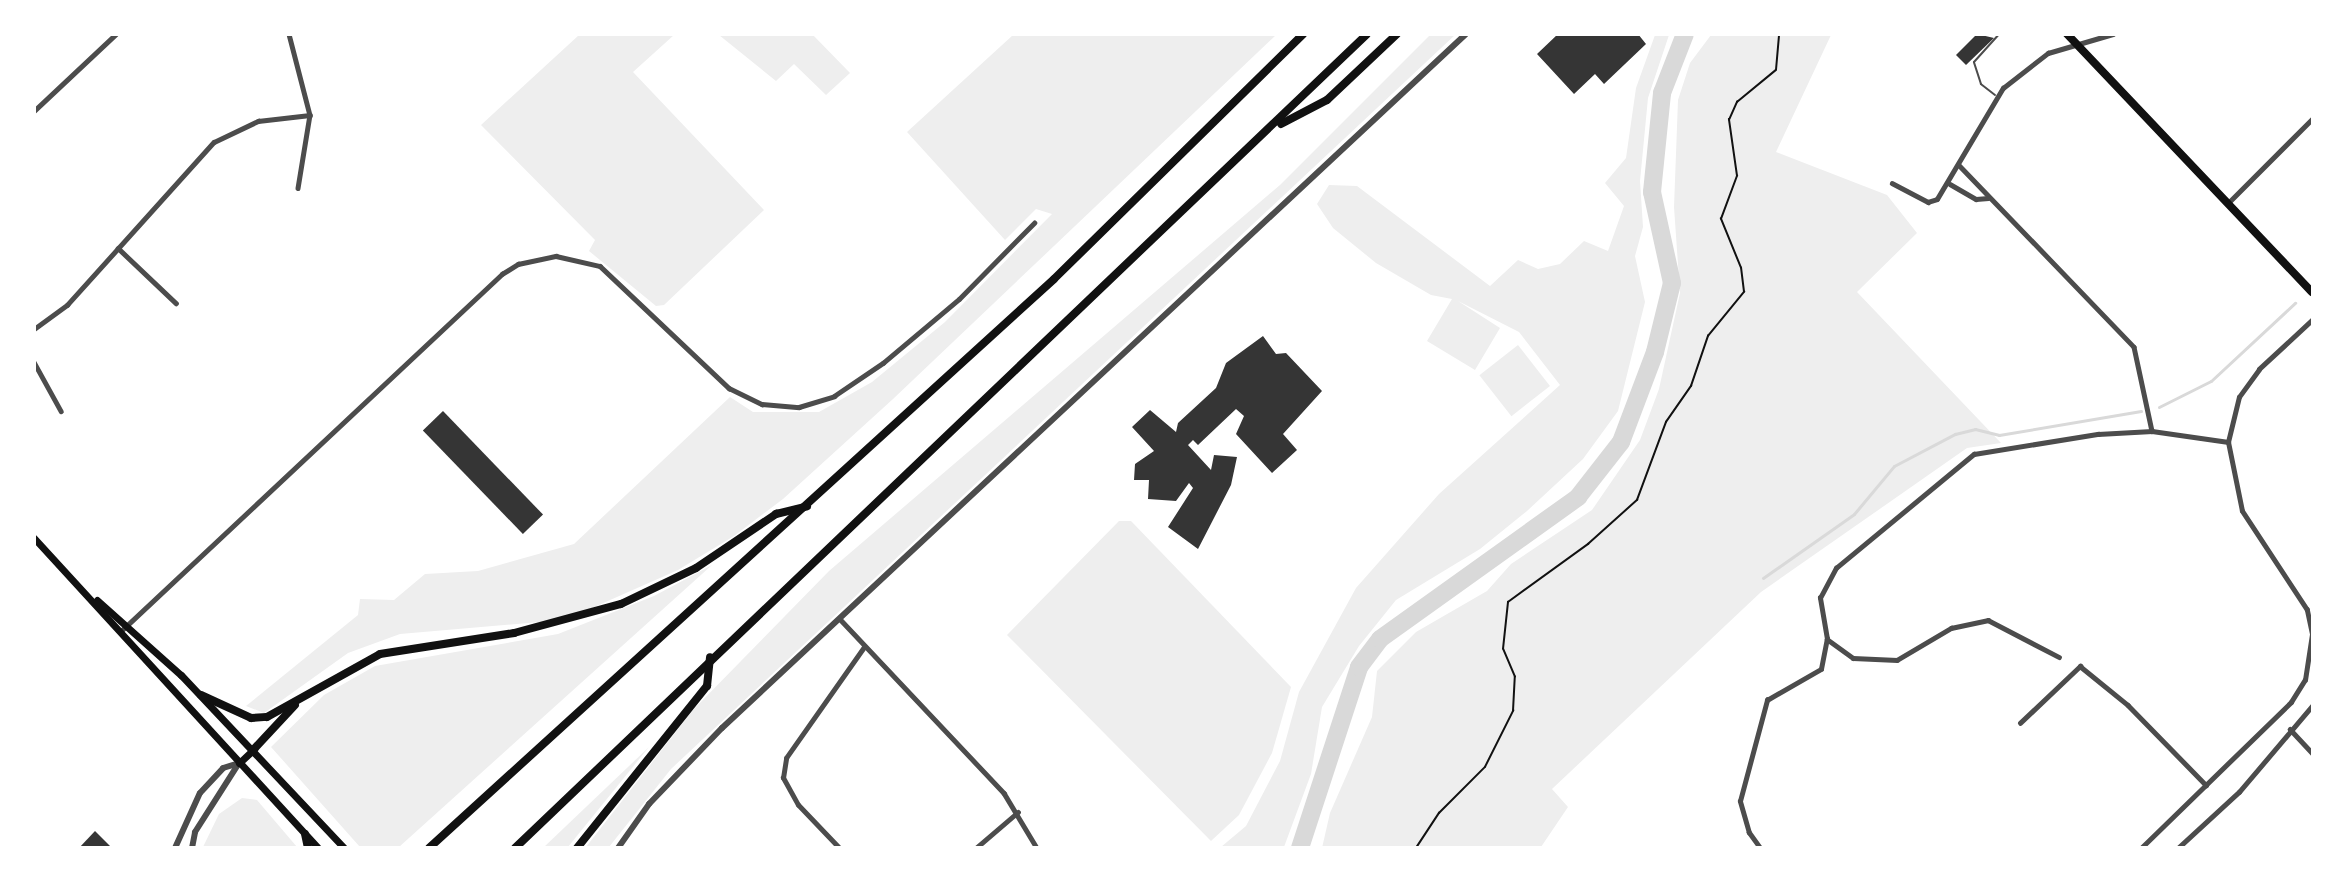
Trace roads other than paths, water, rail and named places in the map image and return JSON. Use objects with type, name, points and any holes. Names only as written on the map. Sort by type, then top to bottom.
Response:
[{"type":"highway","points":[[429,848],[810,505],[1134,203],[1303,34]]},
{"type":"highway","points":[[515,848],[710,657],[1272,128],[1367,34]]},
{"type":"highway","points":[[1272,128],[1328,100],[1397,34]]},
{"type":"highway","points":[[201,695],[251,718],[267,717],[380,654],[526,631],[621,604],[703,564],[776,514],[810,505]]},
{"type":"highway","points":[[577,848],[707,686],[710,657]]},
{"type":"highway","points":[[254,749],[304,696]]},
{"type":"highway","points":[[305,834],[308,848]]},
{"type":"main road","points":[[2067,34],[2313,292]]},
{"type":"main road","points":[[34,538],[318,848]]},
{"type":"main road","points":[[78,585],[127,626],[201,695],[254,749],[344,848]]},
{"type":"main road","points":[[239,763],[254,749]]},
{"type":"street","points":[[34,111],[116,34]]},
{"type":"street","points":[[289,34],[310,115],[298,188]]},
{"type":"street","points":[[618,848],[675,775],[1466,34]]},
{"type":"street","points":[[1892,183],[1928,202],[1950,184],[1995,95],[2049,54],[2113,34]]},
{"type":"street","points":[[34,329],[67,305],[214,142],[258,121],[310,115]]},
{"type":"street","points":[[2227,204],[2313,119]]},
{"type":"street","points":[[1959,165],[1984,187],[1988,198],[2134,347],[2152,431]]},
{"type":"street","points":[[1950,184],[1976,199],[1988,198]]},
{"type":"street","points":[[120,632],[502,274],[537,258],[580,259],[617,277],[718,379],[745,398],[799,407],[842,392],[959,299],[1034,223]]},
{"type":"street","points":[[118,248],[176,303]]},
{"type":"street","points":[[2144,847],[2290,702],[2305,680],[2311,652],[2302,597],[2242,511],[2228,442],[2240,397],[2259,369],[2313,320]]},
{"type":"street","points":[[34,363],[61,411]]},
{"type":"street","points":[[1760,848],[1749,833],[1740,801],[1767,700],[1821,669],[1827,639],[1820,598],[1825,581],[1865,544],[1974,454],[2098,434],[2152,431],[2228,442]]},
{"type":"street","points":[[841,620],[1018,812],[1037,848]]},
{"type":"street","points":[[1827,639],[1853,657],[1897,660],[1951,628],[1988,620],[2059,657]]},
{"type":"street","points":[[839,848],[798,805],[783,778],[786,758],[864,647]]},
{"type":"street","points":[[2020,723],[2080,666],[2128,705],[2206,785]]},
{"type":"street","points":[[2178,848],[2239,792],[2290,729],[2313,706]]},
{"type":"street","points":[[2290,729],[2313,753]]},
{"type":"street","points":[[175,848],[200,794],[223,768],[239,763]]},
{"type":"street","points":[[192,848],[206,813],[239,763]]},
{"type":"street","points":[[976,848],[1018,812]]},
{"type":"street","points":[[1943,848],[1980,848]]},
{"type":"lane","points":[[1995,95],[1981,84],[1974,62],[1999,34]]},
{"type":"waterway","points":[[1300,848],[1359,667],[1380,639],[1578,497],[1621,442],[1655,352],[1672,283],[1652,192],[1662,93],[1685,34]]},
{"type":"waterway","points":[[2159,407],[2211,381],[2295,303]]},
{"type":"waterway","points":[[1763,578],[1854,514],[1894,466],[1955,434],[1975,429],[1999,435],[2141,411]]}]
